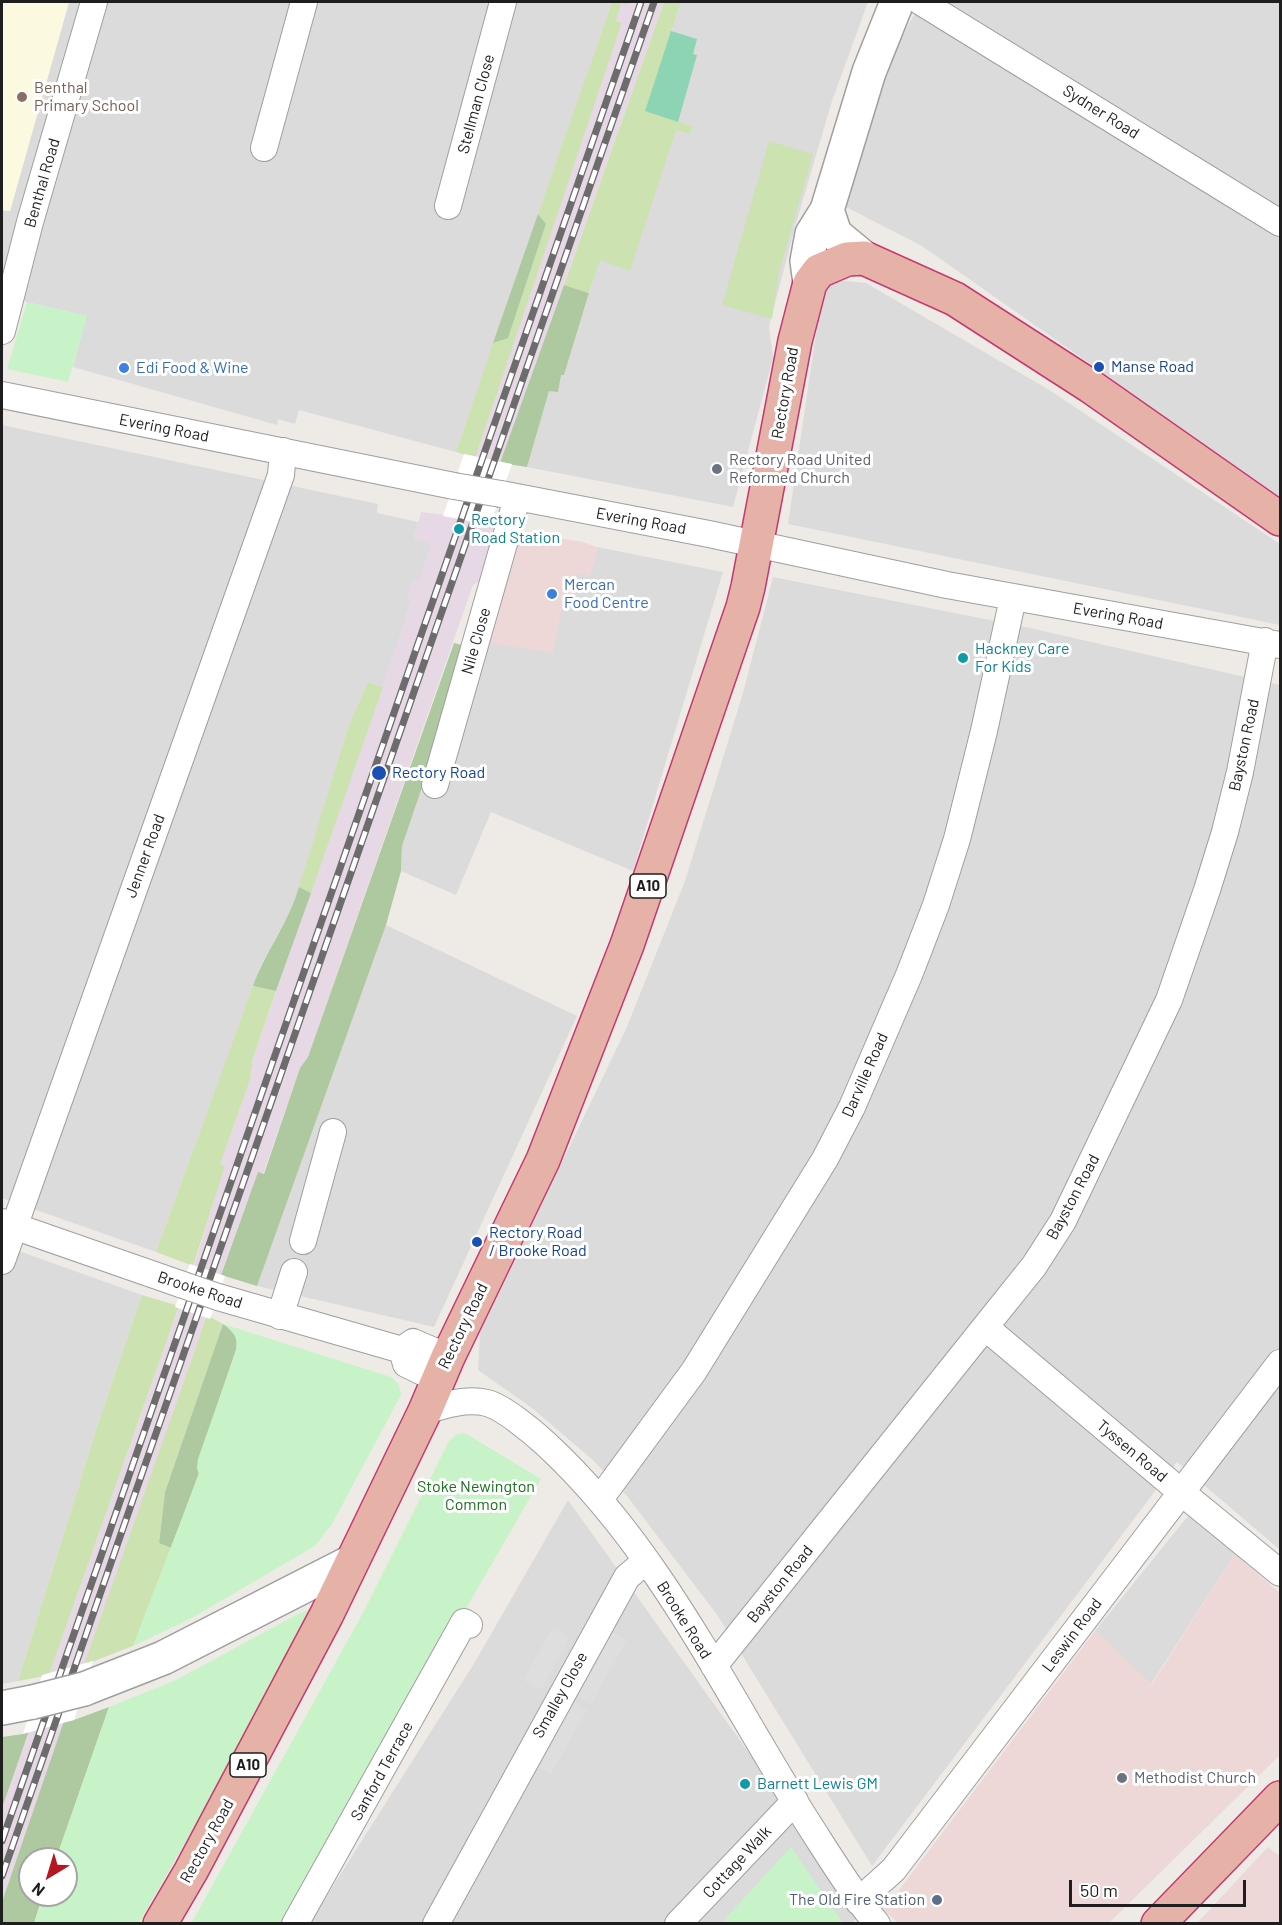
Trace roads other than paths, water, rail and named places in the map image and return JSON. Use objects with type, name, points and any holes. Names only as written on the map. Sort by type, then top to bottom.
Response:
[{"type":"highway","points":[[810,283],[819,271],[848,259],[864,258],[955,299],[1090,386],[1281,519]]},
{"type":"highway","name":"Rectory Road","points":[[160,1923],[191,1871],[288,1692],[425,1412],[442,1368],[543,1160],[627,945],[743,607],[795,341],[810,283]]},
{"type":"highway","points":[[1158,1923],[1275,1814]]},
{"type":"street","name":"Benthal Road","points":[[2,331],[30,222],[94,2]]},
{"type":"street","points":[[264,148],[304,2]]},
{"type":"street","name":"Stellman Close","points":[[448,206],[503,2]]},
{"type":"street","name":"Rectory Road","points":[[810,283],[807,261],[812,234],[827,210],[869,72],[897,2]]},
{"type":"street","name":"Sydner Road","points":[[921,2],[1281,223]]},
{"type":"street","points":[[827,210],[835,234],[864,258]]},
{"type":"street","name":"Evering Road","points":[[2,395],[756,544],[1013,598],[1273,643]]},
{"type":"street","name":"Jenner Road","points":[[2,1261],[7,1224],[281,474],[283,451]]},
{"type":"street","name":"Nile Close","points":[[435,785],[509,496]]},
{"type":"street","name":"Darville Road","points":[[600,1498],[694,1371],[825,1159],[852,1107],[909,975],[954,850],[984,731],[1013,598]]},
{"type":"street","name":"Bayston Road","points":[[714,1666],[1034,1266],[1063,1221],[1169,1000],[1208,890],[1225,832],[1273,643]]},
{"type":"street","points":[[303,1241],[333,1132]]},
{"type":"street","name":"Brooke Road","points":[[7,1224],[218,1297],[402,1350],[406,1364],[442,1368]]},
{"type":"street","points":[[280,1316],[294,1272]]},
{"type":"street","name":"Tyssen Road","points":[[985,1327],[1281,1573]]},
{"type":"street","name":"Leswin Road","points":[[859,1902],[870,1888],[882,1881],[894,1869],[1281,1363]]},
{"type":"street","name":"Brooke Road","points":[[425,1412],[450,1403],[487,1403],[537,1436],[600,1498],[669,1593],[795,1801],[859,1902],[877,1923]]},
{"type":"street","name":"Smalley Close","points":[[436,1923],[627,1577],[646,1561]]},
{"type":"street","points":[[2,1708],[84,1689],[163,1658],[351,1562]]},
{"type":"street","name":"Sanford Terrace","points":[[295,1923],[464,1623],[469,1625]]},
{"type":"street","name":"Cottage Walk","points":[[678,1923],[795,1801]]},
{"type":"railway","points":[[2,1841],[641,2]]},
{"type":"railway","points":[[2,1876],[654,2]]},
{"type":"place","name":"Benthal Primary School","points":[[22,97]]},
{"type":"place","name":"Manse Road","points":[[1099,367]]},
{"type":"place","name":"Edi Food & Wine","points":[[124,368]]},
{"type":"place","name":"Rectory Road United Reformed Church","points":[[717,469]]},
{"type":"place","name":"Rectory Road Station","points":[[459,529]]},
{"type":"place","name":"Mercan Food Centre","points":[[552,594]]},
{"type":"place","name":"Hackney Care For Kids","points":[[963,658]]},
{"type":"place","name":"Rectory Road","points":[[379,773]]},
{"type":"place","name":"Rectory Road / Brooke Road","points":[[477,1242]]},
{"type":"place","name":"Methodist Church","points":[[1122,1778]]},
{"type":"place","name":"Barnett Lewis GM","points":[[745,1784]]},
{"type":"place","name":"The Old Fire Station","points":[[937,1900]]},
{"type":"park label","name":"Stoke Newington Common","points":[[476,1496]]}]
